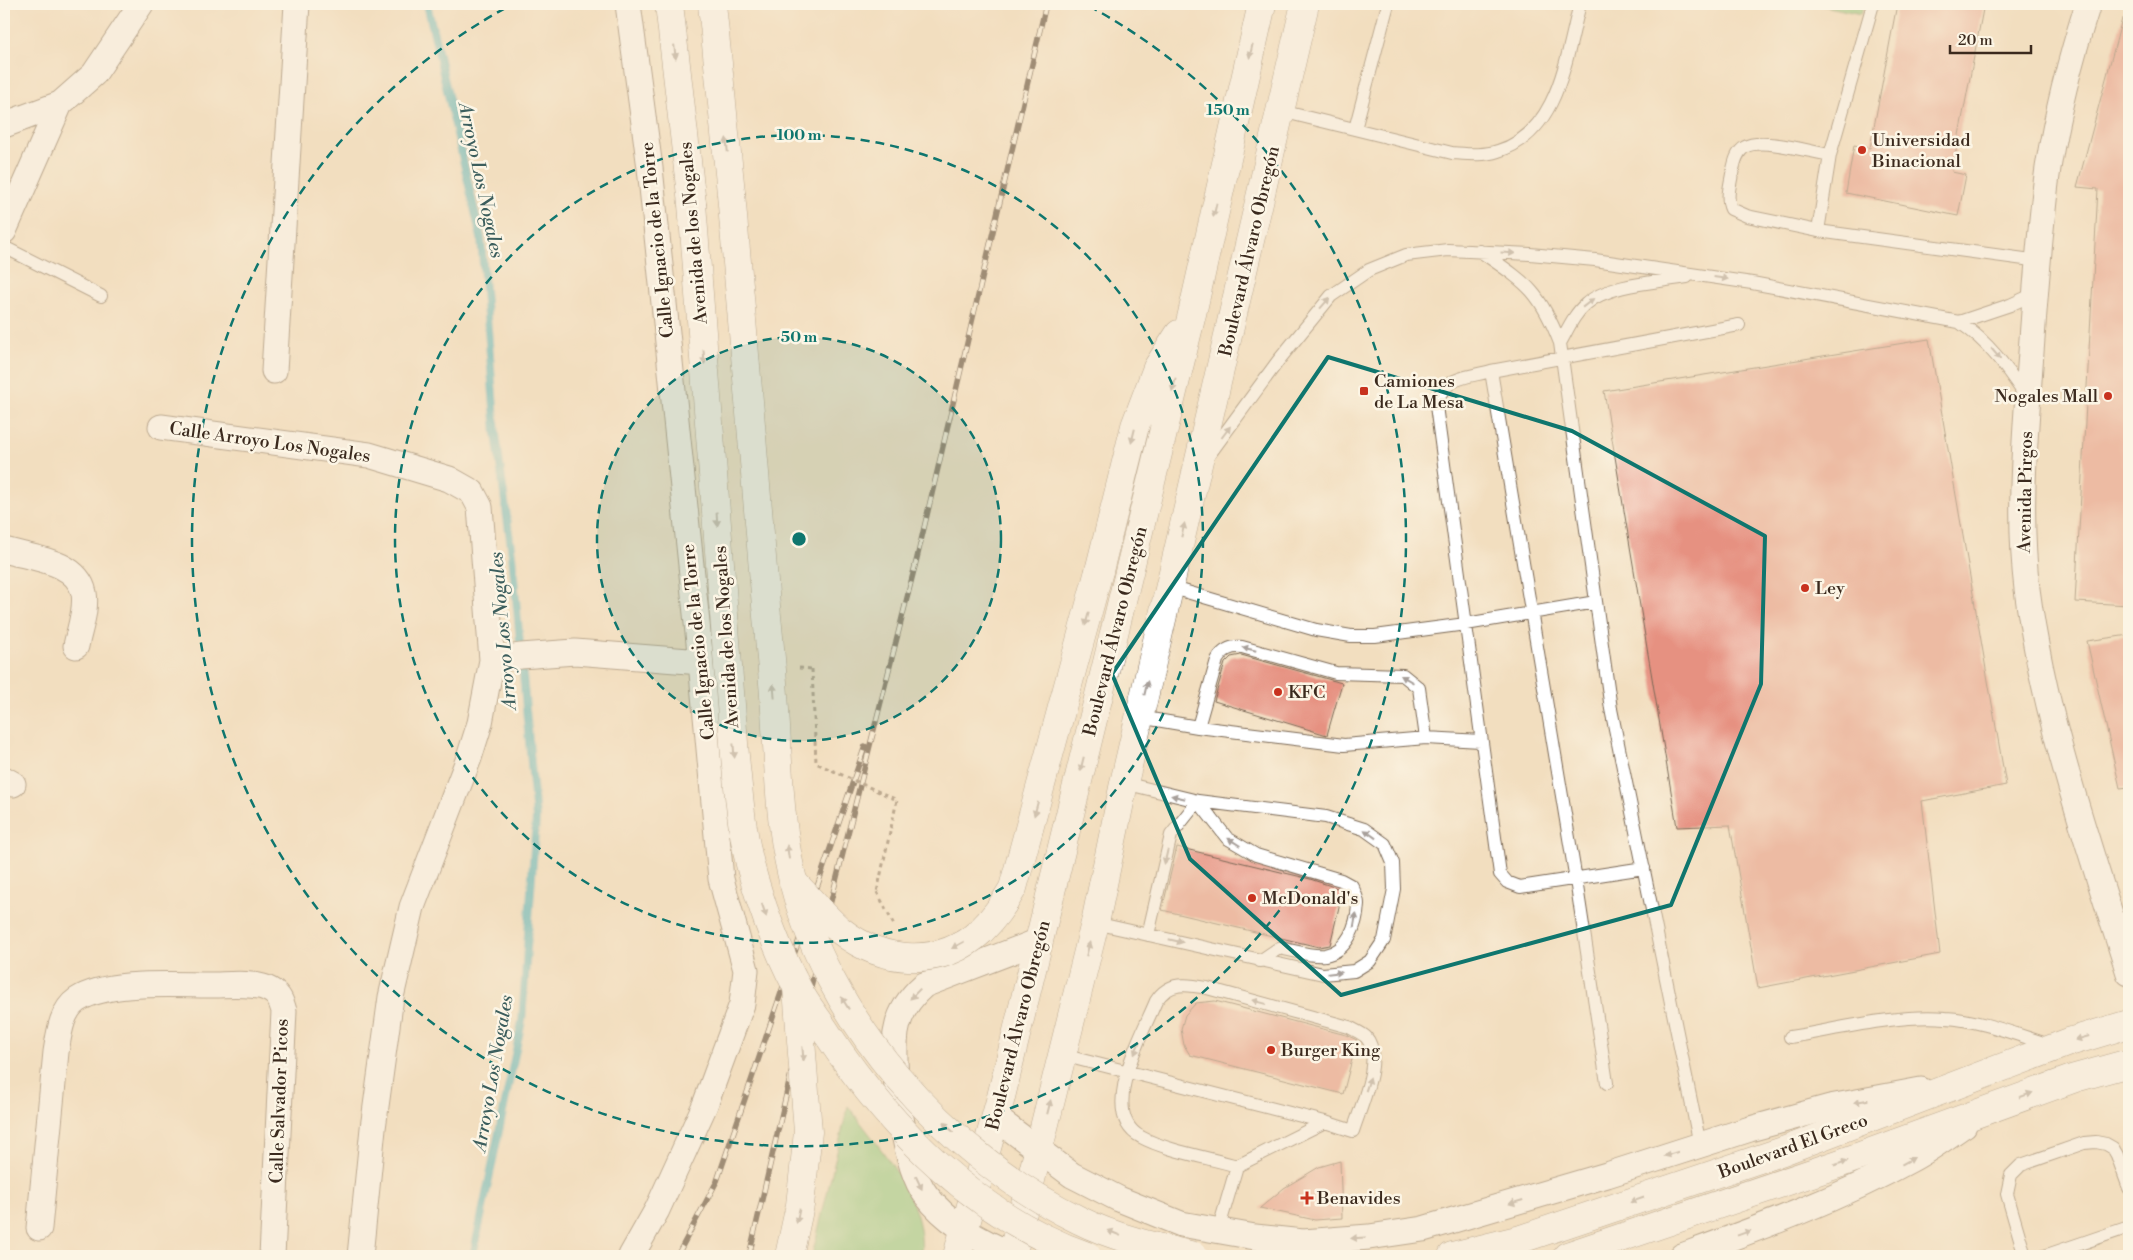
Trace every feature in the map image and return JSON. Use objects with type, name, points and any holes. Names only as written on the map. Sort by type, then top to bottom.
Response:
[{"type":"main road","name":"Avenida de los Nogales","points":[[670,4],[692,204],[735,756],[742,824],[753,877],[770,926],[797,988],[852,1072],[899,1128],[974,1195],[1012,1221],[1060,1247],[1087,1256]]},
{"type":"main road","points":[[712,4],[731,193],[775,703],[781,805],[793,882],[812,940],[832,984],[873,1048],[934,1115],[985,1160],[1022,1186],[1079,1220],[1139,1243],[1194,1256]]},
{"type":"main road","name":"Boulevard Álvaro Obregón","points":[[957,1256],[996,1118],[1040,940],[1192,314],[1262,4]]},
{"type":"main road","name":"Boulevard Álvaro Obregón","points":[[1014,1256],[1095,923],[1139,717],[1305,4]]},
{"type":"main road","points":[[793,882],[842,931],[867,947],[892,956],[912,959],[932,956],[955,948],[980,932],[998,913],[1013,888],[1099,571],[1135,426],[1157,368],[1192,314]]},
{"type":"main road","points":[[789,1256],[800,1205],[808,1132],[797,988]]},
{"type":"main road","name":"Boulevard El Greco","points":[[1452,1256],[1521,1239],[1783,1151],[2055,1047],[2129,1024]]},
{"type":"main road","name":"Boulevard El Greco","points":[[1567,1256],[1794,1179],[2075,1078],[2129,1063]]},
{"type":"street","points":[[4,125],[60,104],[94,74],[141,4]]},
{"type":"street","points":[[274,371],[297,4]]},
{"type":"street","name":"Calle Ignacio de la Torre","points":[[628,4],[650,168],[701,662],[721,879],[743,955],[746,983],[742,1004],[706,1105],[657,1210],[631,1256]]},
{"type":"street","name":"Avenida Pirgos","points":[[2088,4],[2062,94],[2048,168],[2036,293],[2024,456],[2023,549],[2027,591],[2044,680],[2071,786],[2129,973]]},
{"type":"street","points":[[4,231],[60,104]]},
{"type":"street","name":"Calle Arroyo Los Nogales","points":[[161,427],[369,454],[449,479],[472,492],[480,507],[492,660]]},
{"type":"street","points":[[4,550],[60,565],[70,571],[78,581],[84,593],[84,608],[76,646]]},
{"type":"street","points":[[360,1256],[373,1128],[391,998],[412,907],[469,758],[480,723],[492,660],[575,652],[701,662]]},
{"type":"street","points":[[1014,1256],[964,1230],[938,1209],[917,1181],[901,1118],[895,1062],[896,1032],[904,1009],[913,995],[924,985],[1040,940]]},
{"type":"street","name":"Calle Salvador Picos","points":[[39,1228],[56,1052],[60,1032],[69,1009],[77,1001],[90,995],[138,985],[256,985],[274,992],[280,998],[284,1011],[272,1256]]},
{"type":"street","points":[[996,1118],[1072,1175],[1119,1199],[1181,1224],[1255,1237],[1303,1242],[1369,1237],[1423,1229],[1830,1107],[1961,1083]]},
{"type":"street","points":[[1682,1256],[1786,1218],[1864,1184],[1912,1159],[1991,1107]]},
{"type":"lane","points":[[1355,129],[1388,4]]},
{"type":"lane","points":[[1281,111],[1452,153],[1479,154],[1497,152],[1518,144],[1537,127],[1555,97],[1580,4]]},
{"type":"lane","points":[[1818,231],[1830,155],[1873,4]]},
{"type":"lane","points":[[1830,155],[1763,144],[1746,146],[1740,152],[1734,164],[1728,199],[1731,209],[1747,216],[1818,231],[2039,261]]},
{"type":"lane","points":[[4,247],[100,296]]},
{"type":"lane","points":[[1197,471],[1278,361],[1331,296],[1369,270],[1406,255],[1448,250],[1595,260],[1752,283],[1959,322],[1985,342],[1999,356],[2028,398]]},
{"type":"lane","points":[[1480,251],[1510,272],[1535,293],[1549,314],[1560,343],[1611,709],[1700,1145]]},
{"type":"lane","points":[[1560,343],[1576,314],[1586,303],[1599,295],[1626,287],[1700,275]]},
{"type":"lane","points":[[1959,322],[2010,305],[2036,293]]},
{"type":"lane","points":[[1644,868],[1576,880],[1520,887],[1502,879],[1436,406],[1441,391],[1452,381],[1491,371],[1740,325]]},
{"type":"lane","points":[[1491,371],[1608,1083]]},
{"type":"lane","points":[[1170,587],[1316,630],[1351,636],[1375,636],[1466,624],[1596,602]]},
{"type":"lane","points":[[1198,727],[1217,660],[1222,652],[1233,646],[1242,646],[1336,672],[1403,675],[1419,688],[1426,738]]},
{"type":"lane","points":[[1139,717],[1198,727],[1344,745],[1426,738],[1482,741]]},
{"type":"lane","points":[[1095,923],[1323,974],[1354,971],[1370,961],[1384,940],[1394,889],[1393,864],[1385,844],[1364,829],[1326,817],[1198,801],[1124,783]]},
{"type":"lane","points":[[1148,935],[1171,835],[1198,801]]},
{"type":"lane","points":[[1198,801],[1227,838],[1256,855],[1340,880],[1352,886],[1358,902],[1353,929],[1343,947],[1335,953],[1322,956],[1279,948],[1260,961]]},
{"type":"lane","points":[[1062,1055],[1128,1072],[1324,1122],[1353,1130],[1371,1076],[1373,1053],[1366,1037],[1349,1027],[1207,988],[1178,985],[1163,991],[1156,1001],[1128,1072],[1121,1107],[1131,1130],[1149,1141],[1237,1166],[1324,1122]]},
{"type":"lane","points":[[1790,1037],[1920,1017],[1947,1018],[1977,1023],[2055,1047]]},
{"type":"lane","points":[[2025,1256],[2007,1194],[2011,1175],[2021,1165],[2084,1143],[2096,1142],[2106,1144],[2113,1148],[2117,1155],[2129,1188]]},
{"type":"lane","points":[[1218,1231],[1237,1166]]},
{"type":"lane","points":[[2044,1256],[2129,1227]]},
{"type":"path","points":[[812,669],[816,763],[897,800],[877,892]]},
{"type":"highlighted area","points":[[1328,357],[1572,431],[1765,536],[1761,684],[1671,905],[1341,995],[1190,859],[1112,674]]},
{"type":"green space","points":[[1815,4],[1864,4],[1861,14]]},
{"type":"green space","points":[[848,1106],[887,1157],[909,1195],[917,1215],[921,1235],[921,1256],[812,1256]]},
{"type":"building","points":[[1897,4],[1984,4],[1952,172],[1966,175],[1958,216],[1846,193],[1854,145],[1870,148]]},
{"type":"building","name":"Nogales Mall","points":[[2122,19],[2129,20],[2129,605],[2075,602],[2098,189],[2077,187]]},
{"type":"building","name":"Ley","points":[[1929,339],[2006,785],[1922,801],[1940,954],[1758,988],[1730,825],[1677,827],[1604,391]]},
{"type":"building","points":[[2129,635],[2129,787],[2120,788],[2087,641]]},
{"type":"building","name":"KFC","points":[[1241,655],[1342,683],[1327,735],[1214,701],[1225,663],[1231,657]]},
{"type":"building","name":"McDonald's","points":[[1177,847],[1310,879],[1343,890],[1330,945],[1319,947],[1162,910]]},
{"type":"building","name":"Burger King","points":[[1215,1001],[1346,1035],[1357,1040],[1343,1094],[1190,1055],[1184,1045],[1181,1029],[1185,1015],[1196,1003]]},
{"type":"building","name":"Benavides","points":[[1340,1161],[1342,1218],[1315,1220],[1260,1208],[1284,1188],[1319,1167]]},
{"type":"waterway","name":"Arroyo Los Nogales","points":[[427,4],[481,238],[496,434],[512,555],[536,818],[522,1021],[473,1256]]},
{"type":"railway","points":[[749,1256],[828,913],[917,558],[1046,4]]},
{"type":"railway","points":[[677,1256],[717,1181],[865,746]]},
{"type":"place","name":"Universidad Binacional","points":[[1862,150]]},
{"type":"place","name":"Camiones de La Mesa","points":[[1364,391]]},
{"type":"place","name":"Nogales Mall","points":[[2108,396]]},
{"type":"place","name":"Ley","points":[[1805,588]]},
{"type":"place","name":"KFC","points":[[1278,692]]},
{"type":"place","name":"McDonald's","points":[[1252,898]]},
{"type":"place","name":"Burger King","points":[[1271,1050]]},
{"type":"place","name":"Benavides","points":[[1307,1198]]}]
